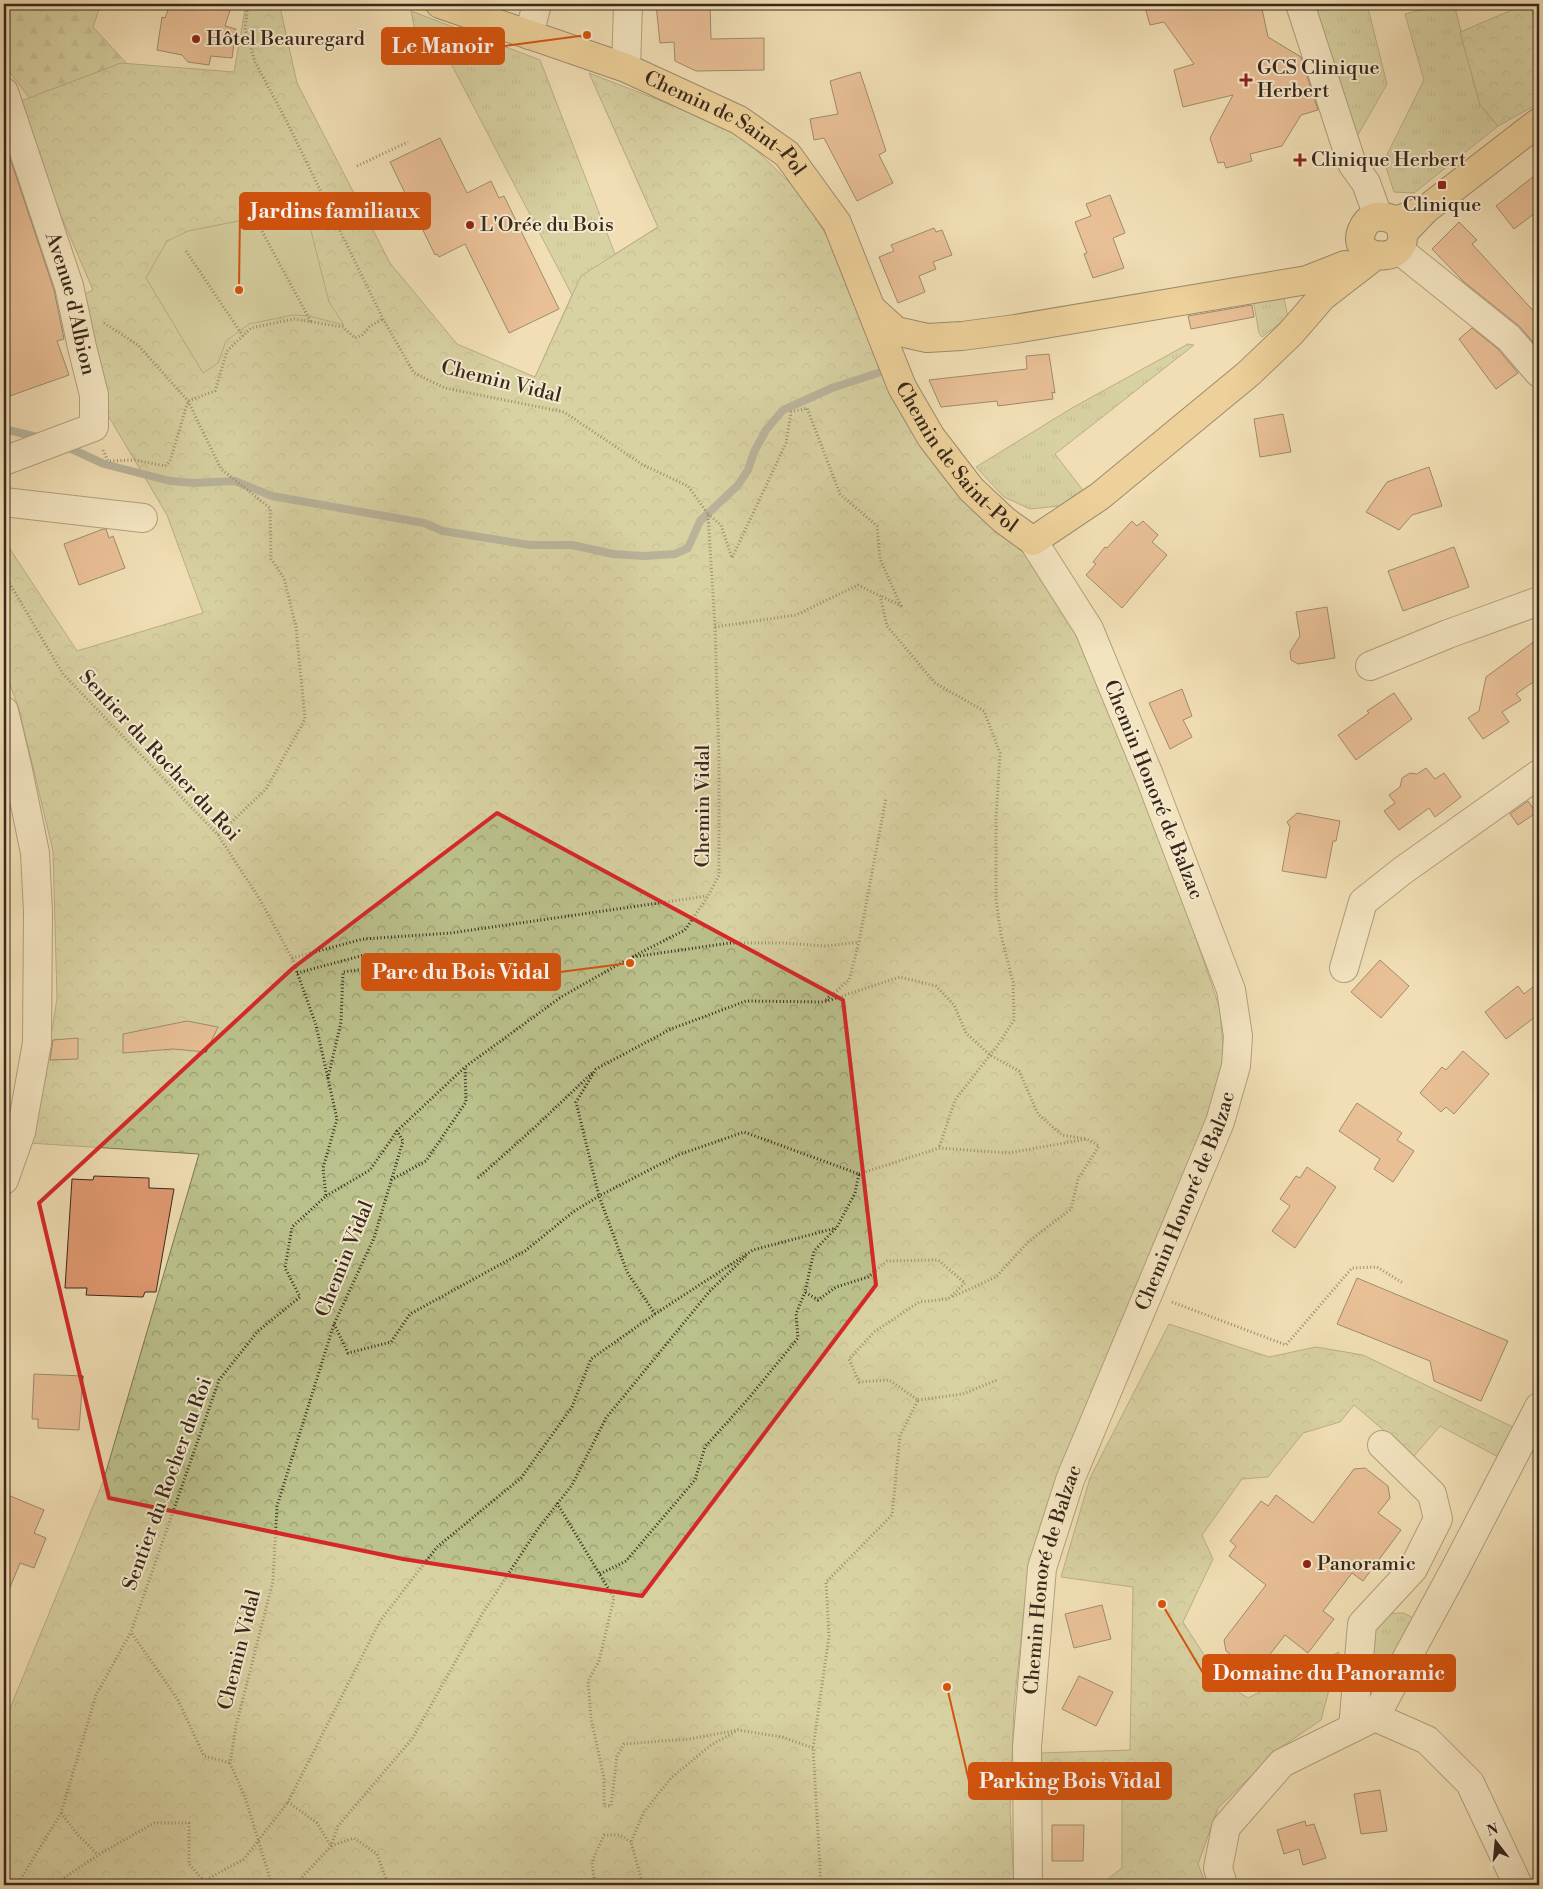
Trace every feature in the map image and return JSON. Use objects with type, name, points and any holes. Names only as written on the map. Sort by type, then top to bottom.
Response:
[{"type":"main road","name":"Chemin de Saint-Pol","points":[[440,4],[626,68],[739,120],[787,154],[837,223],[902,387],[931,437],[971,489],[1004,520],[1033,541],[1100,496],[1248,374],[1290,334],[1322,297],[1379,243]]},
{"type":"main road","points":[[874,317],[896,331],[927,338],[962,336],[1016,329],[1307,280],[1379,243],[1539,122]]},
{"type":"street","points":[[529,35],[536,4]]},
{"type":"street","points":[[626,68],[628,4]]},
{"type":"street","points":[[1300,4],[1353,165],[1366,183],[1379,243],[1509,338],[1539,372]]},
{"type":"street","name":"Avenue d'Albion","points":[[4,92],[69,286],[94,395],[94,427]]},
{"type":"street","points":[[4,461],[94,427]]},
{"type":"street","points":[[4,502],[142,518]]},
{"type":"street","name":"Chemin Honoré de Balzac","points":[[1028,1885],[1027,1748],[1042,1568],[1070,1480],[1220,1122],[1236,1066],[1238,1036],[1231,990],[1149,775],[1089,629],[1033,541]]},
{"type":"street","points":[[1370,666],[1448,634],[1539,601]]},
{"type":"street","points":[[4,712],[35,853],[38,912],[37,1043],[20,1132],[4,1180]]},
{"type":"street","points":[[1344,968],[1363,902],[1402,870],[1539,774]]},
{"type":"street","points":[[1224,1885],[1218,1868],[1226,1827],[1282,1763],[1364,1723],[1448,1583],[1539,1407]]},
{"type":"street","points":[[1364,1723],[1362,1624],[1414,1569],[1438,1519],[1432,1494],[1382,1445]]},
{"type":"street","points":[[1414,1569],[1448,1583]]},
{"type":"street","points":[[1364,1723],[1427,1740],[1470,1783],[1518,1885]]},
{"type":"path","name":"Chemin Vidal","points":[[230,1763],[236,1726],[273,1581],[277,1506],[334,1324],[374,1238],[403,1141],[397,1131],[465,1067],[560,997],[685,930],[708,896],[719,875],[719,758],[715,627],[708,514],[688,486],[643,465],[564,412],[445,388],[414,373],[383,319],[286,120],[255,62],[245,28],[248,4]]},
{"type":"path","points":[[357,166],[408,142]]},
{"type":"path","points":[[257,222],[311,322]]},
{"type":"path","points":[[186,251],[243,336]]},
{"type":"path","points":[[188,401],[215,391],[227,351],[251,328],[294,319],[343,327],[355,338],[362,336],[370,326],[383,319]]},
{"type":"path","points":[[100,320],[138,345],[188,401],[221,469],[270,508],[271,559],[284,578],[296,627],[305,719],[266,789],[218,835]]},
{"type":"path","points":[[94,427],[108,461],[135,460],[165,466],[170,461],[188,401]]},
{"type":"path","points":[[708,514],[721,525],[732,558],[786,443],[792,412],[807,408],[840,494],[877,526],[880,559],[901,606],[858,585],[796,615],[715,627]]},
{"type":"path","name":"Sentier du Rocher du Roi","points":[[4,574],[63,674],[218,835],[259,898],[292,958],[316,1025],[337,1119],[323,1168],[326,1196],[292,1227],[285,1268],[300,1297],[258,1331],[219,1380],[131,1632],[96,1695],[60,1814],[17,1885]]},
{"type":"path","points":[[880,596],[887,626],[935,683],[984,711],[1000,753],[996,820],[996,899],[1001,935],[1014,982],[1014,1020],[955,1100],[939,1148]]},
{"type":"path","points":[[824,1002],[849,980],[859,942],[886,798]]},
{"type":"path","points":[[292,958],[363,939],[451,932],[708,896]]},
{"type":"path","points":[[630,958],[730,942],[826,946],[859,942]]},
{"type":"path","points":[[296,972],[368,954],[372,968],[343,972],[341,1022],[328,1080]]},
{"type":"path","points":[[478,1178],[533,1130],[596,1069],[671,1028],[746,1001],[824,1002],[900,977],[936,986],[954,1005],[966,1033],[990,1055],[1019,1071],[1038,1114],[1062,1135],[1087,1139],[1099,1146],[1078,1179],[1071,1209],[1028,1242],[996,1277],[948,1299],[919,1302],[874,1332],[849,1359],[859,1382],[889,1380],[918,1400],[963,1394],[997,1380]]},
{"type":"path","points":[[391,1180],[426,1161],[466,1102],[465,1067]]},
{"type":"path","points":[[596,1069],[576,1102],[599,1196],[627,1272],[655,1314]]},
{"type":"path","points":[[326,1196],[370,1170],[397,1131]]},
{"type":"path","points":[[334,1324],[348,1353],[391,1342],[410,1314],[525,1252],[573,1212],[599,1196],[678,1155],[744,1132],[859,1174],[939,1148],[1008,1153],[1087,1139]]},
{"type":"path","points":[[600,1574],[626,1560],[695,1480],[705,1447],[748,1399],[798,1338],[796,1314],[805,1292],[814,1250],[837,1227],[855,1193],[859,1174]]},
{"type":"path","points":[[58,1885],[58,1882],[98,1855],[154,1823],[189,1823],[189,1864],[204,1880],[244,1859],[288,1802],[380,1621],[437,1547],[520,1478],[572,1407],[591,1359],[655,1314],[753,1250],[837,1227]]},
{"type":"path","points":[[332,1846],[338,1826],[412,1739],[482,1614],[537,1530],[572,1485],[606,1418],[709,1292],[753,1250]]},
{"type":"path","points":[[805,1292],[818,1300],[836,1287],[868,1277],[887,1261],[938,1260],[965,1282],[948,1299]]},
{"type":"path","points":[[1148,1293],[1286,1345],[1352,1268],[1376,1267],[1403,1283]]},
{"type":"path","points":[[821,1885],[813,1748],[829,1636],[826,1582],[892,1515],[900,1436],[918,1400]]},
{"type":"path","points":[[558,1503],[614,1598],[599,1661],[588,1681],[591,1718],[604,1778],[604,1806],[611,1806],[616,1756],[624,1744],[689,1738],[738,1730],[782,1737],[813,1748]]},
{"type":"path","points":[[131,1632],[178,1700],[204,1756],[230,1763],[246,1800],[272,1885]]},
{"type":"path","points":[[643,1885],[631,1842],[644,1812],[671,1778],[712,1745],[738,1730]]},
{"type":"path","points":[[288,1802],[317,1823],[332,1846]]},
{"type":"path","points":[[60,1814],[78,1836],[98,1855]]},
{"type":"path","points":[[595,1885],[592,1862],[604,1835],[620,1836],[631,1842]]},
{"type":"path","points":[[294,1885],[332,1846],[354,1838],[377,1854],[388,1885]]},
{"type":"highlighted area","points":[[497,813],[843,1000],[876,1285],[642,1596],[403,1559],[109,1498],[39,1203],[293,968]]},
{"type":"green space","points":[[4,4],[101,4],[93,27],[140,78],[48,122],[4,65]]},
{"type":"green space","points":[[246,4],[346,4],[280,7],[297,83],[390,263],[457,344],[535,377],[581,276],[658,227],[589,73],[736,130],[801,194],[845,266],[882,356],[1021,545],[1085,646],[1178,886],[1220,1009],[1224,1062],[1204,1127],[1029,1564],[1014,1705],[1010,1810],[1014,1885],[4,1885],[4,1723],[103,1482],[199,1154],[29,1143],[42,1096],[57,998],[53,851],[19,709],[4,669],[4,540],[77,651],[203,613],[167,515],[109,417],[73,300],[93,290],[13,104],[121,63],[234,72]]},
{"type":"green space","points":[[1311,4],[1367,4],[1387,84],[1354,142]]},
{"type":"green space","points":[[1445,4],[1454,4],[1480,105],[1498,126],[1414,193],[1394,192],[1384,161],[1424,80],[1405,14]]},
{"type":"green space","points":[[1526,4],[1539,21],[1539,103],[1498,126],[1480,105],[1460,32]]},
{"type":"green space","points":[[411,11],[540,60],[615,254],[658,227],[593,81],[735,136],[535,377],[572,295],[445,52],[419,49]]},
{"type":"green space","points":[[285,200],[311,231],[329,302],[344,325],[309,316],[293,315],[249,324],[226,341],[218,363],[203,373],[146,278],[167,241],[188,231],[264,216]]},
{"type":"green space","points":[[1283,294],[1288,317],[1262,337],[1259,333],[1253,299]]},
{"type":"green space","points":[[1188,344],[1194,345],[1055,454],[1085,493],[1060,506],[1030,509],[1004,497],[976,467],[1072,408]]},
{"type":"green space","points":[[1169,1324],[1269,1357],[1316,1347],[1363,1355],[1513,1427],[1502,1459],[1440,1426],[1414,1456],[1354,1405],[1340,1422],[1303,1433],[1268,1477],[1242,1479],[1202,1535],[1213,1559],[1183,1622],[1220,1680],[1248,1698],[1339,1652],[1321,1720],[1280,1748],[1218,1808],[1198,1864],[1206,1885],[1100,1885],[1122,1868],[1122,1791],[1038,1793],[1041,1753],[1130,1750],[1133,1587],[1061,1577],[1090,1478]]},
{"type":"green space","points":[[1403,1613],[1419,1624],[1392,1668],[1382,1664],[1375,1657],[1372,1652],[1371,1639],[1380,1621],[1393,1614]]},
{"type":"building","name":"Hôtel Beauregard","points":[[170,4],[232,4],[225,26],[236,29],[232,58],[211,56],[209,65],[188,62],[182,55],[157,50],[162,17],[165,18]]},
{"type":"building","points":[[656,4],[710,4],[711,39],[764,38],[764,70],[696,71],[675,61],[674,42],[660,43]]},
{"type":"building","name":"GCS Clinique Herbert","points":[[1144,4],[1261,4],[1268,37],[1301,57],[1318,110],[1301,115],[1282,146],[1250,154],[1252,161],[1226,168],[1224,162],[1218,163],[1210,138],[1233,95],[1183,107],[1174,70],[1194,64],[1164,22],[1150,25]]},
{"type":"building","points":[[860,72],[886,151],[879,155],[893,183],[857,201],[824,138],[814,140],[810,119],[838,114],[830,81]]},
{"type":"building","name":"L'Orée du Bois","points":[[440,138],[467,193],[491,181],[499,198],[504,196],[559,309],[509,333],[465,244],[439,257],[437,254],[435,255],[390,162]]},
{"type":"building","points":[[4,151],[6,151],[12,164],[54,290],[64,339],[57,341],[69,375],[4,398]]},
{"type":"building","points":[[1539,172],[1539,210],[1514,229],[1496,206]]},
{"type":"building","points":[[1110,195],[1125,233],[1113,238],[1124,268],[1093,278],[1084,254],[1087,253],[1075,222],[1091,216],[1086,204]]},
{"type":"building","points":[[1459,222],[1477,240],[1472,244],[1539,317],[1539,349],[1519,326],[1464,282],[1432,249]]},
{"type":"building","points":[[934,228],[936,232],[942,230],[952,255],[933,262],[936,269],[919,276],[925,292],[898,303],[879,257],[894,251],[891,245]]},
{"type":"building","points":[[1252,305],[1254,317],[1191,329],[1188,316]]},
{"type":"building","points":[[1472,328],[1498,349],[1518,373],[1496,389],[1459,339]]},
{"type":"building","points":[[1049,354],[1055,393],[1052,392],[1053,399],[998,406],[997,401],[941,407],[929,380],[1027,369],[1026,356]]},
{"type":"building","points":[[1283,414],[1291,452],[1260,457],[1254,419]]},
{"type":"building","points":[[1429,467],[1442,506],[1412,515],[1399,530],[1366,512],[1387,482]]},
{"type":"building","points":[[1132,521],[1137,526],[1143,521],[1158,535],[1152,542],[1167,555],[1122,608],[1086,575],[1096,564],[1093,562],[1105,547],[1107,548]]},
{"type":"building","points":[[106,529],[109,538],[113,536],[125,568],[79,585],[64,544]]},
{"type":"building","points":[[1454,547],[1469,587],[1403,611],[1388,571]]},
{"type":"building","points":[[1327,607],[1335,658],[1298,664],[1291,660],[1290,652],[1300,636],[1296,612]]},
{"type":"building","points":[[1539,638],[1539,678],[1516,694],[1521,700],[1502,712],[1509,722],[1483,739],[1468,718],[1479,711],[1486,677]]},
{"type":"building","points":[[1182,689],[1192,716],[1183,720],[1192,737],[1170,749],[1149,703]]},
{"type":"building","points":[[1394,693],[1412,719],[1356,760],[1338,735],[1369,713],[1367,711]]},
{"type":"building","points":[[1426,768],[1435,779],[1444,773],[1461,797],[1435,817],[1429,808],[1399,830],[1384,811],[1395,803],[1389,795],[1400,787],[1402,778],[1410,773],[1417,774]]},
{"type":"building","points":[[1528,801],[1536,813],[1518,825],[1510,814]]},
{"type":"building","points":[[1297,813],[1340,821],[1336,841],[1333,841],[1326,878],[1282,871],[1290,827],[1287,822]]},
{"type":"building","points":[[1380,960],[1409,986],[1381,1018],[1351,992]]},
{"type":"building","points":[[1539,982],[1539,1014],[1506,1039],[1485,1012],[1518,986],[1524,994]]},
{"type":"building","points":[[187,1021],[218,1027],[206,1052],[173,1049],[123,1053],[123,1034]]},
{"type":"building","points":[[78,1038],[78,1059],[50,1060],[53,1040]]},
{"type":"building","points":[[1463,1051],[1489,1074],[1454,1114],[1446,1107],[1441,1112],[1420,1093],[1442,1067],[1446,1070]]},
{"type":"building","points":[[1357,1103],[1402,1133],[1397,1140],[1414,1151],[1393,1182],[1374,1169],[1380,1159],[1339,1131]]},
{"type":"building","points":[[1307,1167],[1336,1187],[1295,1248],[1272,1231],[1290,1206],[1280,1199],[1296,1176],[1300,1178]]},
{"type":"building","points":[[94,1176],[149,1178],[149,1188],[174,1189],[156,1292],[145,1292],[143,1297],[86,1295],[87,1288],[65,1288],[72,1179],[93,1180]]},
{"type":"building","points":[[1357,1278],[1508,1341],[1481,1401],[1434,1381],[1430,1361],[1337,1324]]},
{"type":"building","points":[[34,1374],[83,1376],[79,1430],[38,1428],[38,1419],[32,1419]]},
{"type":"building","name":"Panoramic","points":[[1365,1468],[1388,1486],[1390,1498],[1378,1513],[1401,1530],[1363,1581],[1352,1573],[1323,1611],[1334,1619],[1308,1653],[1285,1635],[1260,1667],[1248,1668],[1226,1651],[1224,1640],[1266,1585],[1229,1556],[1236,1546],[1230,1541],[1261,1501],[1268,1506],[1276,1495],[1313,1523],[1354,1469]]},
{"type":"building","points":[[10,1496],[44,1510],[34,1533],[46,1538],[34,1568],[20,1563],[4,1602],[4,1512]]},
{"type":"building","points":[[1102,1605],[1111,1639],[1074,1648],[1065,1614]]},
{"type":"building","points":[[1079,1676],[1113,1692],[1096,1726],[1062,1709]]},
{"type":"building","points":[[1380,1790],[1387,1831],[1361,1834],[1354,1794]]},
{"type":"building","points":[[1305,1821],[1306,1826],[1314,1824],[1326,1858],[1303,1865],[1299,1849],[1284,1854],[1277,1830]]},
{"type":"building","points":[[1052,1825],[1084,1825],[1083,1861],[1052,1861]]},
{"type":"waterway","points":[[63,445],[104,464],[170,481],[195,483],[235,481],[272,496],[424,523],[443,531],[530,545],[572,545],[613,554],[644,556],[675,554],[688,548],[700,521],[738,485],[748,470],[754,452],[766,430],[783,410],[832,388],[884,371]]},
{"type":"waterway","points":[[4,429],[41,438]]},
{"type":"place","name":"Le Manoir","points":[[587,35]]},
{"type":"place","name":"Hôtel Beauregard","points":[[196,39]]},
{"type":"place","name":"GCS Clinique Herbert","points":[[1246,80]]},
{"type":"place","name":"Clinique Herbert","points":[[1300,160]]},
{"type":"place","name":"Clinique","points":[[1442,185]]},
{"type":"place","name":"L'Orée du Bois","points":[[470,225]]},
{"type":"place","name":"Jardins familiaux","points":[[239,290]]},
{"type":"place","name":"Parc du Bois Vidal","points":[[630,963]]},
{"type":"place","name":"Panoramic","points":[[1307,1564]]},
{"type":"place","name":"Domaine du Panoramic","points":[[1162,1604]]},
{"type":"place","name":"Parking Bois Vidal","points":[[947,1687]]}]
